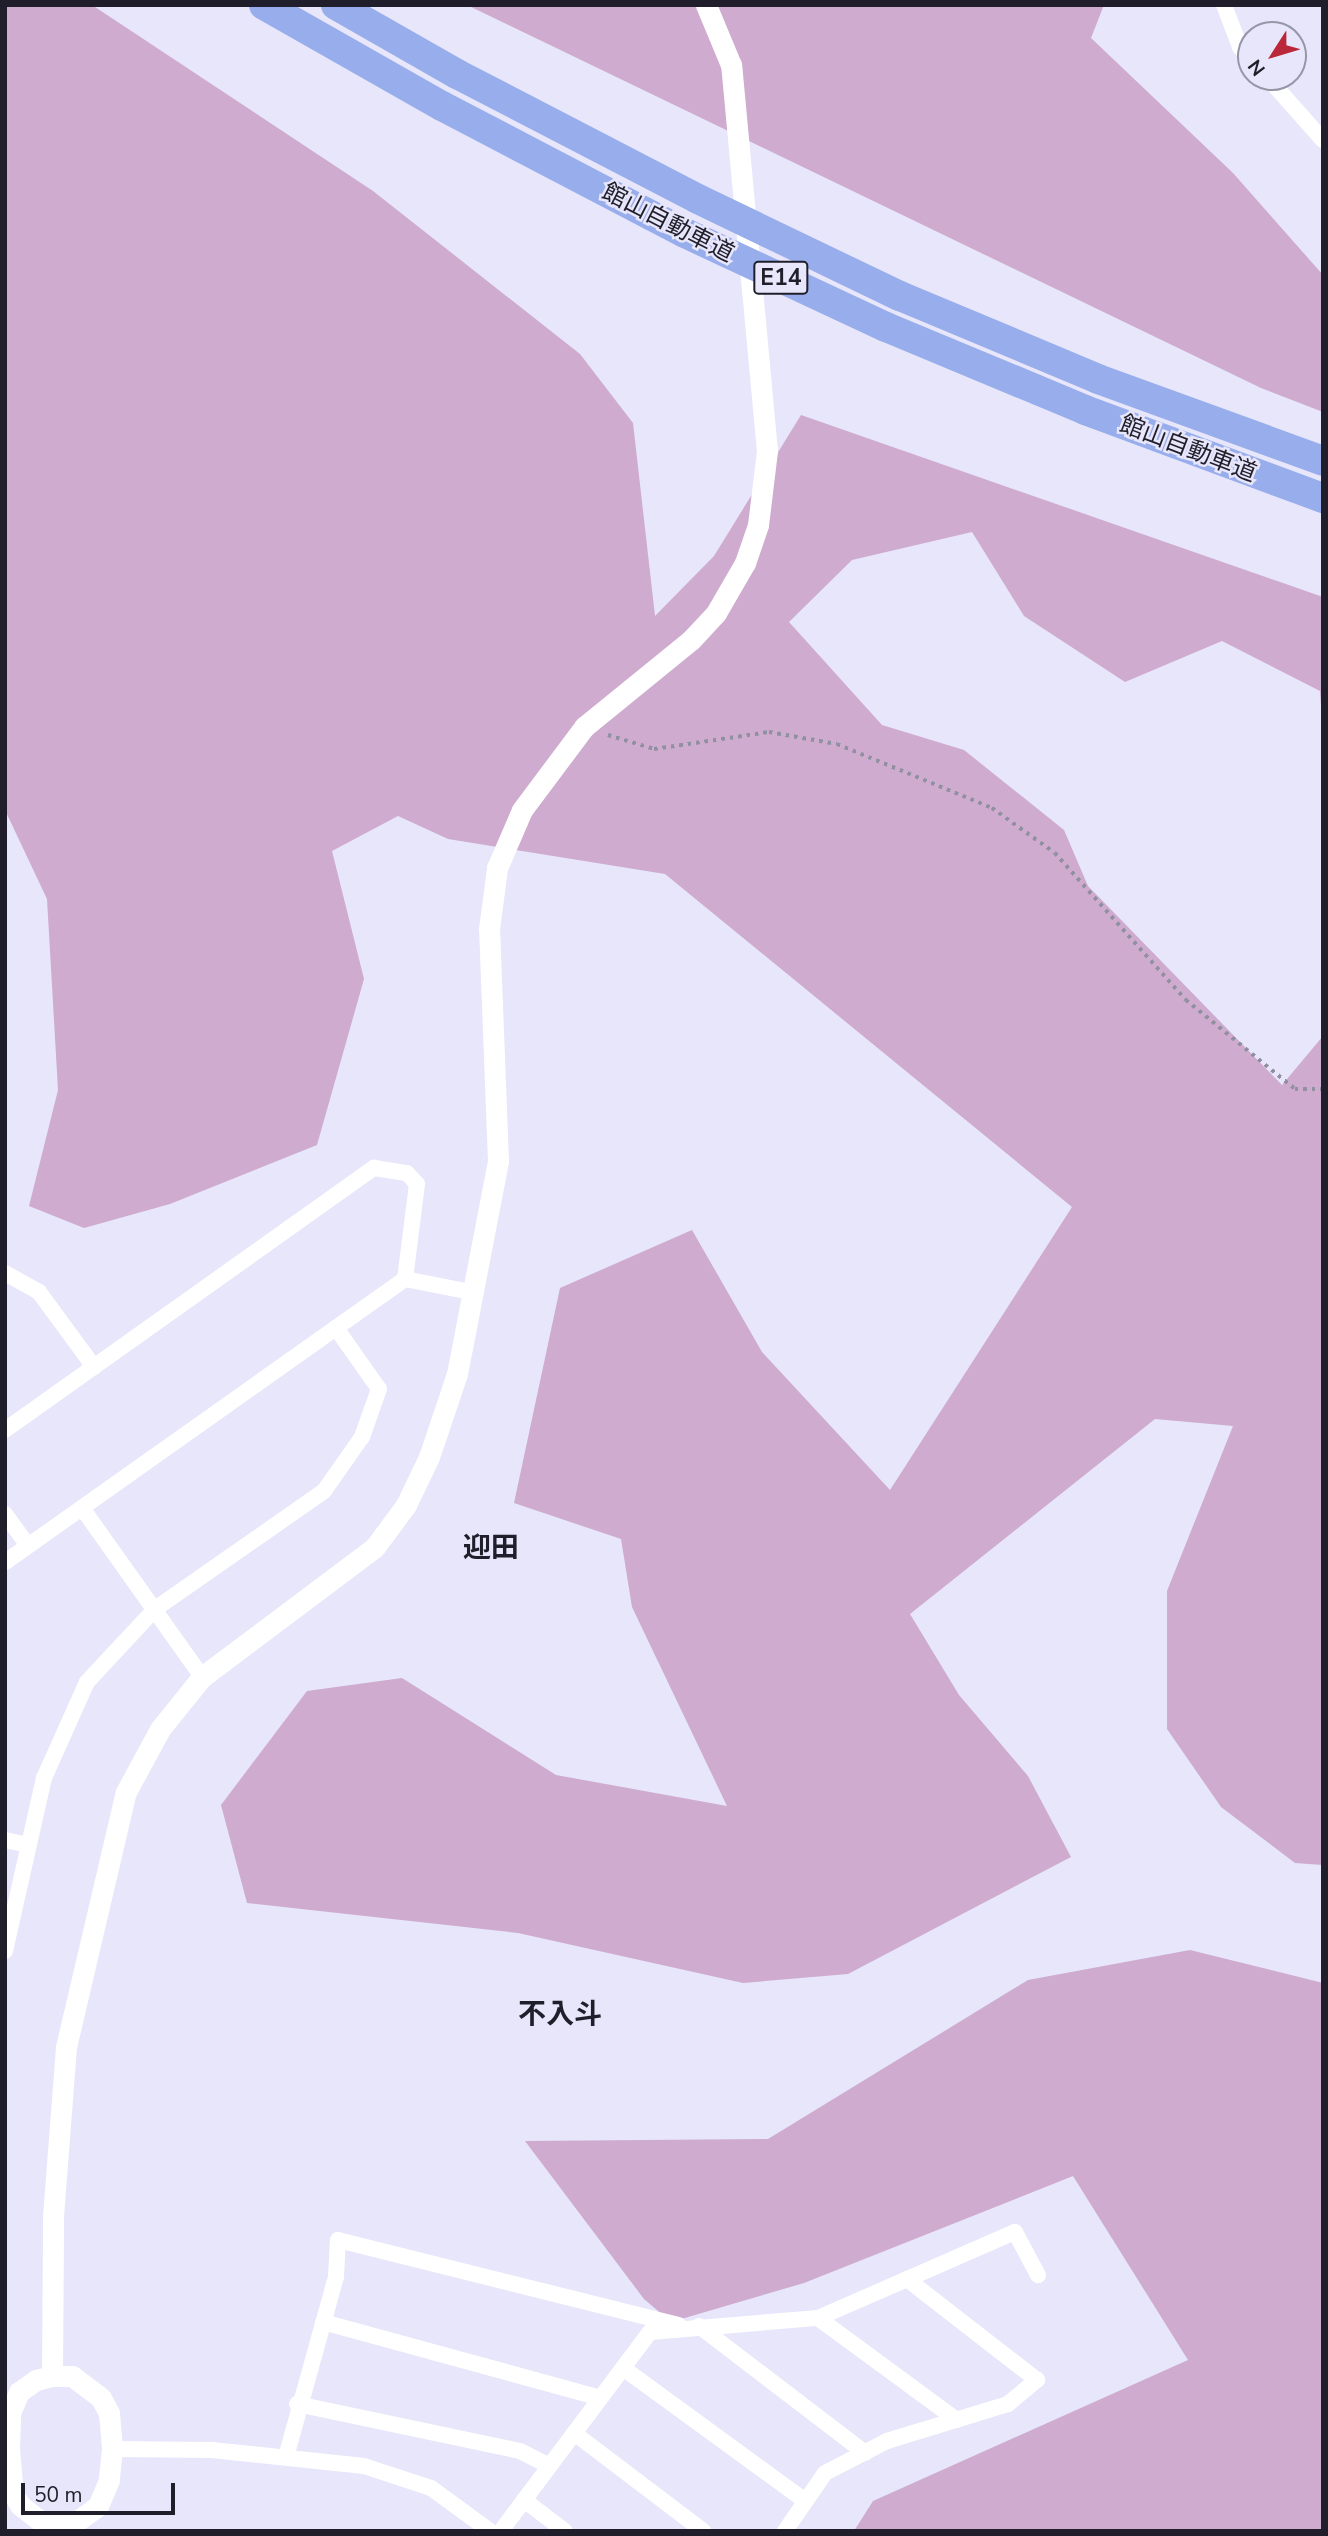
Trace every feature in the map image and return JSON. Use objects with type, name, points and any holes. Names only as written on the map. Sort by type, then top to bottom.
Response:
[{"type":"highway","name":"館山自動車道","points":[[264,5],[442,106],[673,227],[873,321],[1085,410],[1323,498]]},
{"type":"highway","name":"館山自動車道","points":[[336,5],[457,74],[698,199],[900,296],[1098,379],[1323,461]]},
{"type":"street","points":[[52,2376],[53,2217],[66,2047],[126,1792],[160,1730],[202,1677],[375,1547],[406,1505],[429,1457],[457,1374],[476,1293],[499,1161],[489,929],[497,869],[522,810],[584,727],[691,640],[731,592],[758,525],[767,451],[762,373],[731,65],[706,5]]},
{"type":"street","points":[[1224,5],[1237,39]]},
{"type":"street","points":[[1279,91],[1323,140]]},
{"type":"street","points":[[5,1430],[374,1168],[407,1173],[417,1184],[405,1279]]},
{"type":"street","points":[[5,1272],[39,1292],[94,1367]]},
{"type":"street","points":[[5,1562],[405,1279],[476,1293]]},
{"type":"street","points":[[5,1951],[44,1777],[87,1682],[155,1609],[324,1491],[362,1437],[379,1389],[336,1328]]},
{"type":"street","points":[[82,1508],[202,1677]]},
{"type":"street","points":[[5,1514],[28,1546]]},
{"type":"street","points":[[5,1840],[29,1845]]},
{"type":"street","points":[[501,2531],[650,2332],[693,2326],[818,2318],[1016,2232],[1038,2275]]},
{"type":"street","points":[[286,2457],[298,2404],[336,2277],[338,2240],[693,2326],[865,2453]]},
{"type":"street","points":[[785,2531],[825,2473],[865,2453],[1008,2404],[1037,2380],[907,2279]]},
{"type":"street","points":[[818,2318],[957,2420]]},
{"type":"street","points":[[323,2322],[600,2398]]},
{"type":"street","points":[[623,2368],[804,2500]]},
{"type":"street","points":[[52,2376],[72,2376],[102,2398],[108,2413],[113,2449],[109,2480],[98,2506],[75,2524],[57,2528],[39,2520],[20,2505],[13,2494],[7,2449],[10,2413],[19,2392],[36,2380],[52,2376]]},
{"type":"street","points":[[298,2404],[520,2451],[549,2466]]},
{"type":"street","points":[[574,2432],[703,2531]]},
{"type":"street","points":[[113,2449],[212,2450],[364,2466],[409,2479],[445,2496],[490,2531]]},
{"type":"street","points":[[524,2500],[565,2531]]},
{"type":"path","points":[[584,727],[654,749],[769,732],[837,744],[992,808],[1055,853],[1186,1000],[1295,1089],[1323,1089]]},
{"type":"shaded area","points":[[5,5],[92,5],[373,191],[580,354],[633,423],[655,616],[714,556],[801,415],[1323,597],[1323,735],[1320,691],[1222,641],[1125,682],[1024,616],[972,532],[852,560],[789,622],[882,725],[964,750],[1064,830],[1088,886],[1282,1085],[1323,1036],[1323,1865],[1295,1863],[1221,1807],[1167,1729],[1167,1591],[1233,1426],[1155,1419],[910,1614],[959,1695],[1028,1776],[1071,1857],[848,1974],[743,1983],[518,1933],[247,1903],[221,1805],[307,1691],[402,1678],[556,1775],[727,1806],[632,1607],[621,1539],[514,1503],[560,1288],[692,1230],[762,1352],[890,1490],[1072,1207],[665,874],[448,839],[398,816],[332,851],[364,979],[317,1145],[170,1204],[84,1228],[29,1206],[58,1090],[47,899],[5,810]]},
{"type":"shaded area","points":[[467,5],[1104,5],[1091,38],[1233,173],[1323,275],[1323,412],[1261,388]]},
{"type":"shaded area","points":[[1190,1950],[1323,1983],[1323,2531],[854,2531],[873,2501],[1188,2360],[1073,2176],[804,2283],[671,2322],[644,2299],[525,2141],[768,2139],[1028,1980]]},
{"type":"district","name":"迎田","points":[[491,1548]]},
{"type":"district","name":"不入斗","points":[[560,2014]]}]
